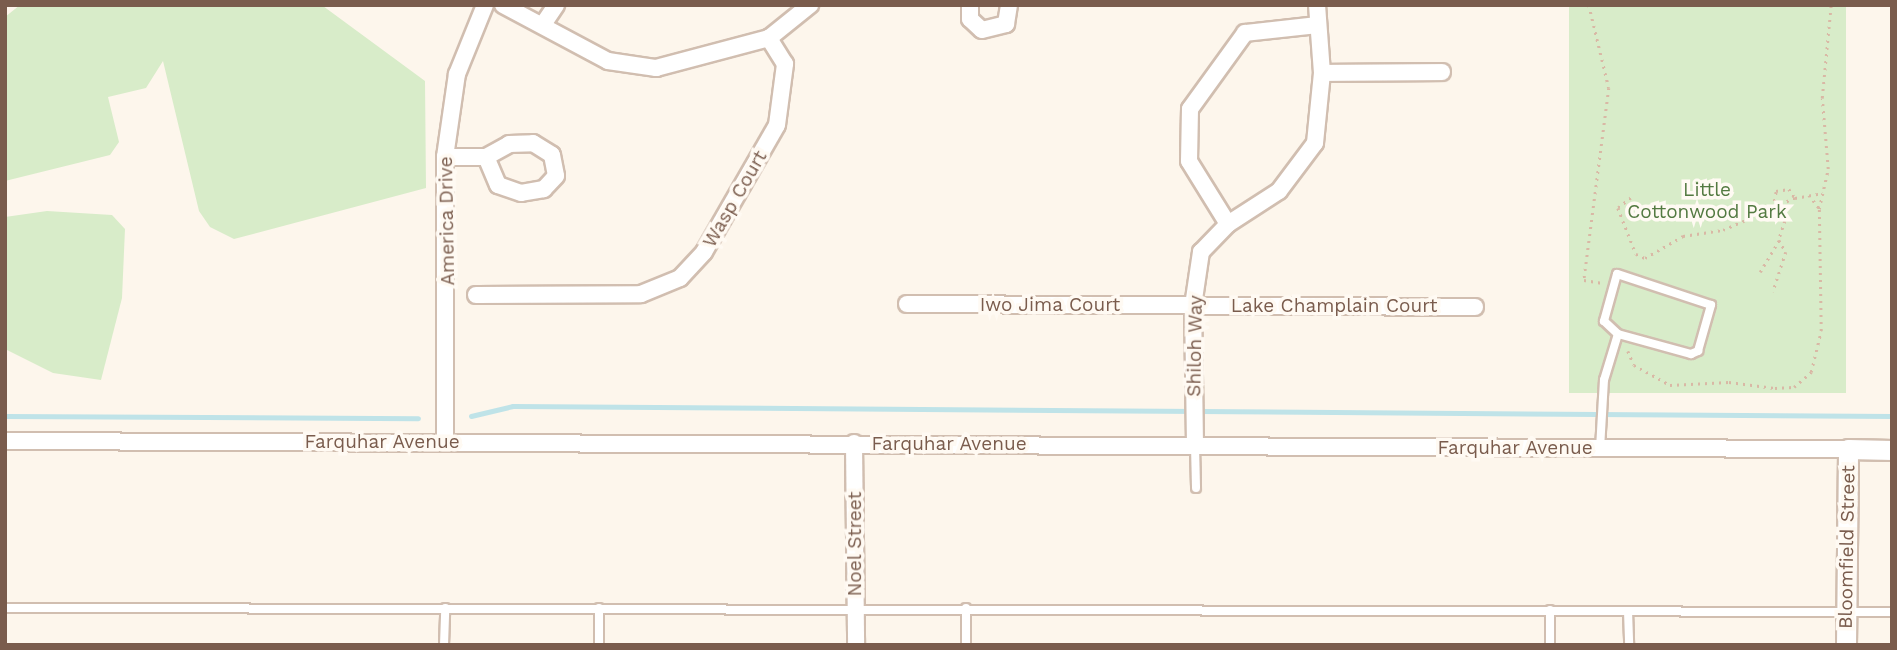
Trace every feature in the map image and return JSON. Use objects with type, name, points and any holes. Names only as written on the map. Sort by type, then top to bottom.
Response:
[{"type":"street","name":"America Drive","points":[[445,443],[445,157],[457,74],[485,5]]},
{"type":"street","points":[[503,5],[544,23],[608,61],[656,68],[769,38],[810,5]]},
{"type":"street","points":[[544,23],[556,5]]},
{"type":"street","points":[[970,5],[970,19],[982,30],[1006,24],[1009,5]]},
{"type":"street","name":"Shiloh Way","points":[[1195,446],[1193,306],[1201,252],[1228,224],[1279,191],[1315,143],[1322,72],[1317,5]]},
{"type":"street","points":[[1228,224],[1189,161],[1190,109],[1245,33],[1317,25]]},
{"type":"street","name":"Wasp Court","points":[[476,295],[641,293],[680,278],[704,252],[777,125],[785,64],[769,38]]},
{"type":"street","points":[[1322,72],[1442,72]]},
{"type":"street","points":[[445,157],[486,157]]},
{"type":"street","name":"Iwo Jima Court","points":[[907,304],[1193,306]]},
{"type":"street","name":"Lake Champlain Court","points":[[1193,306],[1475,307]]},
{"type":"street","name":"Farquhar Avenue","points":[[5,441],[1892,450]]},
{"type":"street","name":"Noel Street","points":[[855,443],[856,645]]},
{"type":"street","name":"Bloomfield Street","points":[[1846,645],[1848,449]]},
{"type":"lane","points":[[1617,274],[1711,305],[1698,351],[1691,354],[1618,334],[1604,321],[1617,274]]},
{"type":"lane","points":[[1600,449],[1604,380],[1618,334]]},
{"type":"lane","points":[[1195,446],[1196,488]]},
{"type":"lane","points":[[5,608],[1892,612]]},
{"type":"lane","points":[[444,645],[445,608]]},
{"type":"lane","points":[[599,608],[599,645]]},
{"type":"lane","points":[[966,608],[966,645]]},
{"type":"lane","points":[[1550,610],[1550,645]]},
{"type":"lane","points":[[1628,611],[1629,645]]},
{"type":"path","points":[[1589,5],[1609,88],[1584,280],[1614,286]]},
{"type":"path","points":[[1622,352],[1629,351],[1634,365],[1653,380],[1670,386],[1794,387],[1818,355],[1819,208],[1823,193],[1831,5]]},
{"type":"path","points":[[1773,208],[1776,191],[1789,189],[1795,198]]},
{"type":"path","points":[[1631,198],[1618,208],[1636,254],[1645,258],[1683,236],[1723,230],[1795,198],[1823,193]]},
{"type":"path","points":[[1809,195],[1819,208]]},
{"type":"path","points":[[1760,272],[1779,240],[1784,221],[1773,208]]},
{"type":"path","points":[[1773,292],[1786,252],[1779,240]]},
{"type":"green space","points":[[20,5],[323,6],[425,81],[426,188],[234,239],[210,227],[199,211],[163,61],[146,88],[108,97],[119,142],[110,155],[5,181],[5,17]]},
{"type":"green space","name":"Little Cottonwood Park","points":[[1569,5],[1846,5],[1846,393],[1569,393]]},
{"type":"green space","points":[[47,211],[112,215],[125,229],[122,298],[101,380],[53,373],[5,349],[5,217]]},
{"type":"waterway","points":[[471,416],[513,406],[1892,416]]},
{"type":"waterway","points":[[5,416],[418,418]]}]
